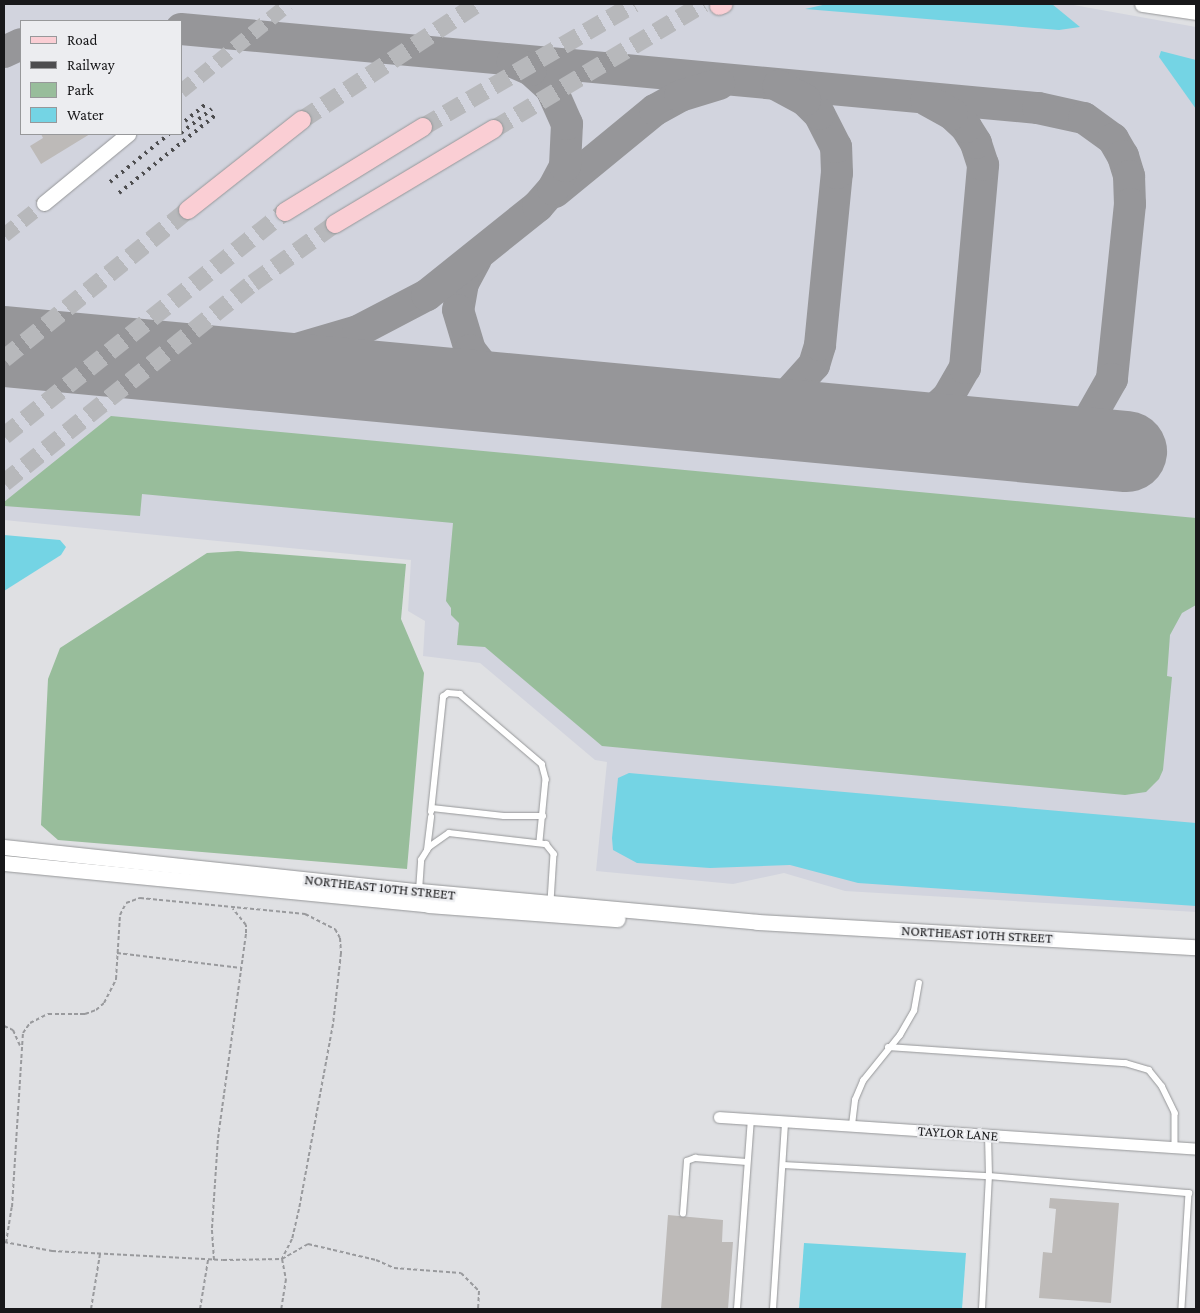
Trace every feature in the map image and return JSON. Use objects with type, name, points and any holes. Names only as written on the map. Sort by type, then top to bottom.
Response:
[{"type":"main road","points":[[188,210],[302,120]]},
{"type":"main road","points":[[285,212],[423,127]]},
{"type":"main road","points":[[335,224],[494,129]]},
{"type":"street","points":[[1142,4],[1196,12]]},
{"type":"street","points":[[44,203],[127,135]]},
{"type":"street","name":"NORTHEAST 10TH STREET","points":[[4,847],[129,868],[390,901],[602,918],[757,922],[1196,947]]},
{"type":"street","name":"NORTHEAST 10TH STREET","points":[[4,863],[129,868],[419,891],[757,922]]},
{"type":"street","points":[[390,901],[406,899],[419,891]]},
{"type":"street","name":"TAYLOR LANE","points":[[719,1117],[1196,1149]]},
{"type":"lane","points":[[427,850],[443,697],[448,693],[467,698],[542,764],[546,779],[540,841]]},
{"type":"lane","points":[[431,812],[543,816]]},
{"type":"lane","points":[[419,891],[421,860],[427,850],[449,833],[540,841],[552,847],[554,854],[551,903]]},
{"type":"lane","points":[[852,1125],[855,1100],[863,1081],[888,1047],[900,1035],[914,1011],[919,983]]},
{"type":"lane","points":[[888,1047],[1125,1063],[1149,1070],[1162,1086],[1175,1113],[1175,1147]]},
{"type":"lane","points":[[737,1309],[751,1119]]},
{"type":"lane","points":[[773,1309],[785,1121]]},
{"type":"lane","points":[[982,1309],[990,1176],[988,1135]]},
{"type":"lane","points":[[683,1214],[687,1161],[694,1158],[747,1162]]},
{"type":"lane","points":[[782,1165],[990,1176],[1189,1193],[1182,1309]]},
{"type":"path","points":[[282,1309],[286,1279],[282,1259],[292,1239],[299,1209],[333,1024],[340,938],[335,929],[305,914],[140,898],[126,903],[120,915],[114,986],[100,1006],[85,1014],[48,1014],[30,1023],[20,1046],[12,1207],[5,1242],[52,1251],[208,1260],[282,1259],[308,1244],[376,1260],[394,1268],[461,1273],[480,1291],[478,1309]]},
{"type":"path","points":[[214,1260],[214,1185],[246,925],[232,908]]},
{"type":"path","points":[[118,953],[241,968]]},
{"type":"path","points":[[4,1026],[13,1030],[20,1046]]},
{"type":"path","points":[[91,1309],[100,1254]]},
{"type":"path","points":[[200,1309],[208,1260]]},
{"type":"shaded area","points":[[4,4],[1068,4],[1196,27],[1196,912],[845,891],[784,873],[733,884],[596,871],[607,762],[595,760],[480,663],[423,656],[425,621],[408,611],[411,560],[4,520]]},
{"type":"green space","points":[[111,416],[1196,518],[1196,605],[1182,613],[1170,635],[1167,676],[1172,677],[1163,770],[1159,779],[1146,792],[1125,795],[602,746],[485,647],[457,645],[459,623],[451,615],[451,608],[446,601],[453,523],[142,494],[140,516],[4,506],[4,502]]},
{"type":"green space","points":[[238,551],[406,564],[401,619],[424,673],[407,869],[58,840],[41,825],[48,679],[60,648],[207,553]]},
{"type":"water","points":[[827,4],[1052,4],[1080,27],[1059,30],[805,9]]},
{"type":"water","points":[[1161,51],[1196,60],[1196,109],[1159,57]]},
{"type":"water","points":[[4,535],[60,540],[66,547],[61,555],[4,591]]},
{"type":"water","points":[[629,773],[1196,823],[1196,906],[858,883],[790,865],[710,868],[637,863],[613,850],[612,838],[618,778]]},
{"type":"water","points":[[804,1243],[966,1253],[962,1309],[799,1309]]},
{"type":"building","points":[[42,135],[88,135],[41,164],[30,146],[43,138]]},
{"type":"building","points":[[1050,1198],[1119,1203],[1111,1303],[1039,1298],[1043,1252],[1052,1253],[1056,1209],[1049,1208]]},
{"type":"building","points":[[668,1215],[723,1220],[722,1242],[733,1242],[728,1309],[661,1309]]},
{"type":"taxiway","points":[[182,29],[1038,108],[1084,118],[1113,139],[1123,156],[1129,176],[1130,204],[1112,379],[1074,446]]},
{"type":"taxiway","points":[[4,52],[20,44]]},
{"type":"taxiway","points":[[168,361],[276,355],[358,331],[427,295],[538,206],[553,189],[565,166],[567,124],[551,88],[531,70],[513,62]]},
{"type":"taxiway","points":[[555,192],[655,110],[680,96],[719,84]]},
{"type":"taxiway","points":[[714,412],[760,408],[786,396],[814,365],[820,345],[837,173],[836,147],[819,114],[805,100],[779,86]]},
{"type":"taxiway","points":[[863,426],[908,422],[933,411],[948,397],[965,368],[983,165],[976,143],[966,127],[952,114],[927,100]]},
{"type":"taxiway","points":[[476,259],[463,283],[458,310],[470,350],[490,376],[543,396]]},
{"type":"runway","points":[[4,346],[1126,451]]},
{"type":"tunnel","points":[[182,90],[288,4]]},
{"type":"tunnel","points":[[302,120],[477,4]]},
{"type":"tunnel","points":[[423,127],[634,4]]},
{"type":"tunnel","points":[[494,129],[703,4]]},
{"type":"tunnel","points":[[4,235],[44,203]]},
{"type":"tunnel","points":[[4,359],[188,210]]},
{"type":"tunnel","points":[[4,436],[285,212]]},
{"type":"tunnel","points":[[4,483],[253,283],[335,224]]},
{"type":"railway","points":[[185,121],[207,103]]},
{"type":"railway","points":[[182,132],[212,109]]},
{"type":"railway","points":[[119,193],[217,114]]},
{"type":"railway","points":[[110,182],[168,135]]}]
